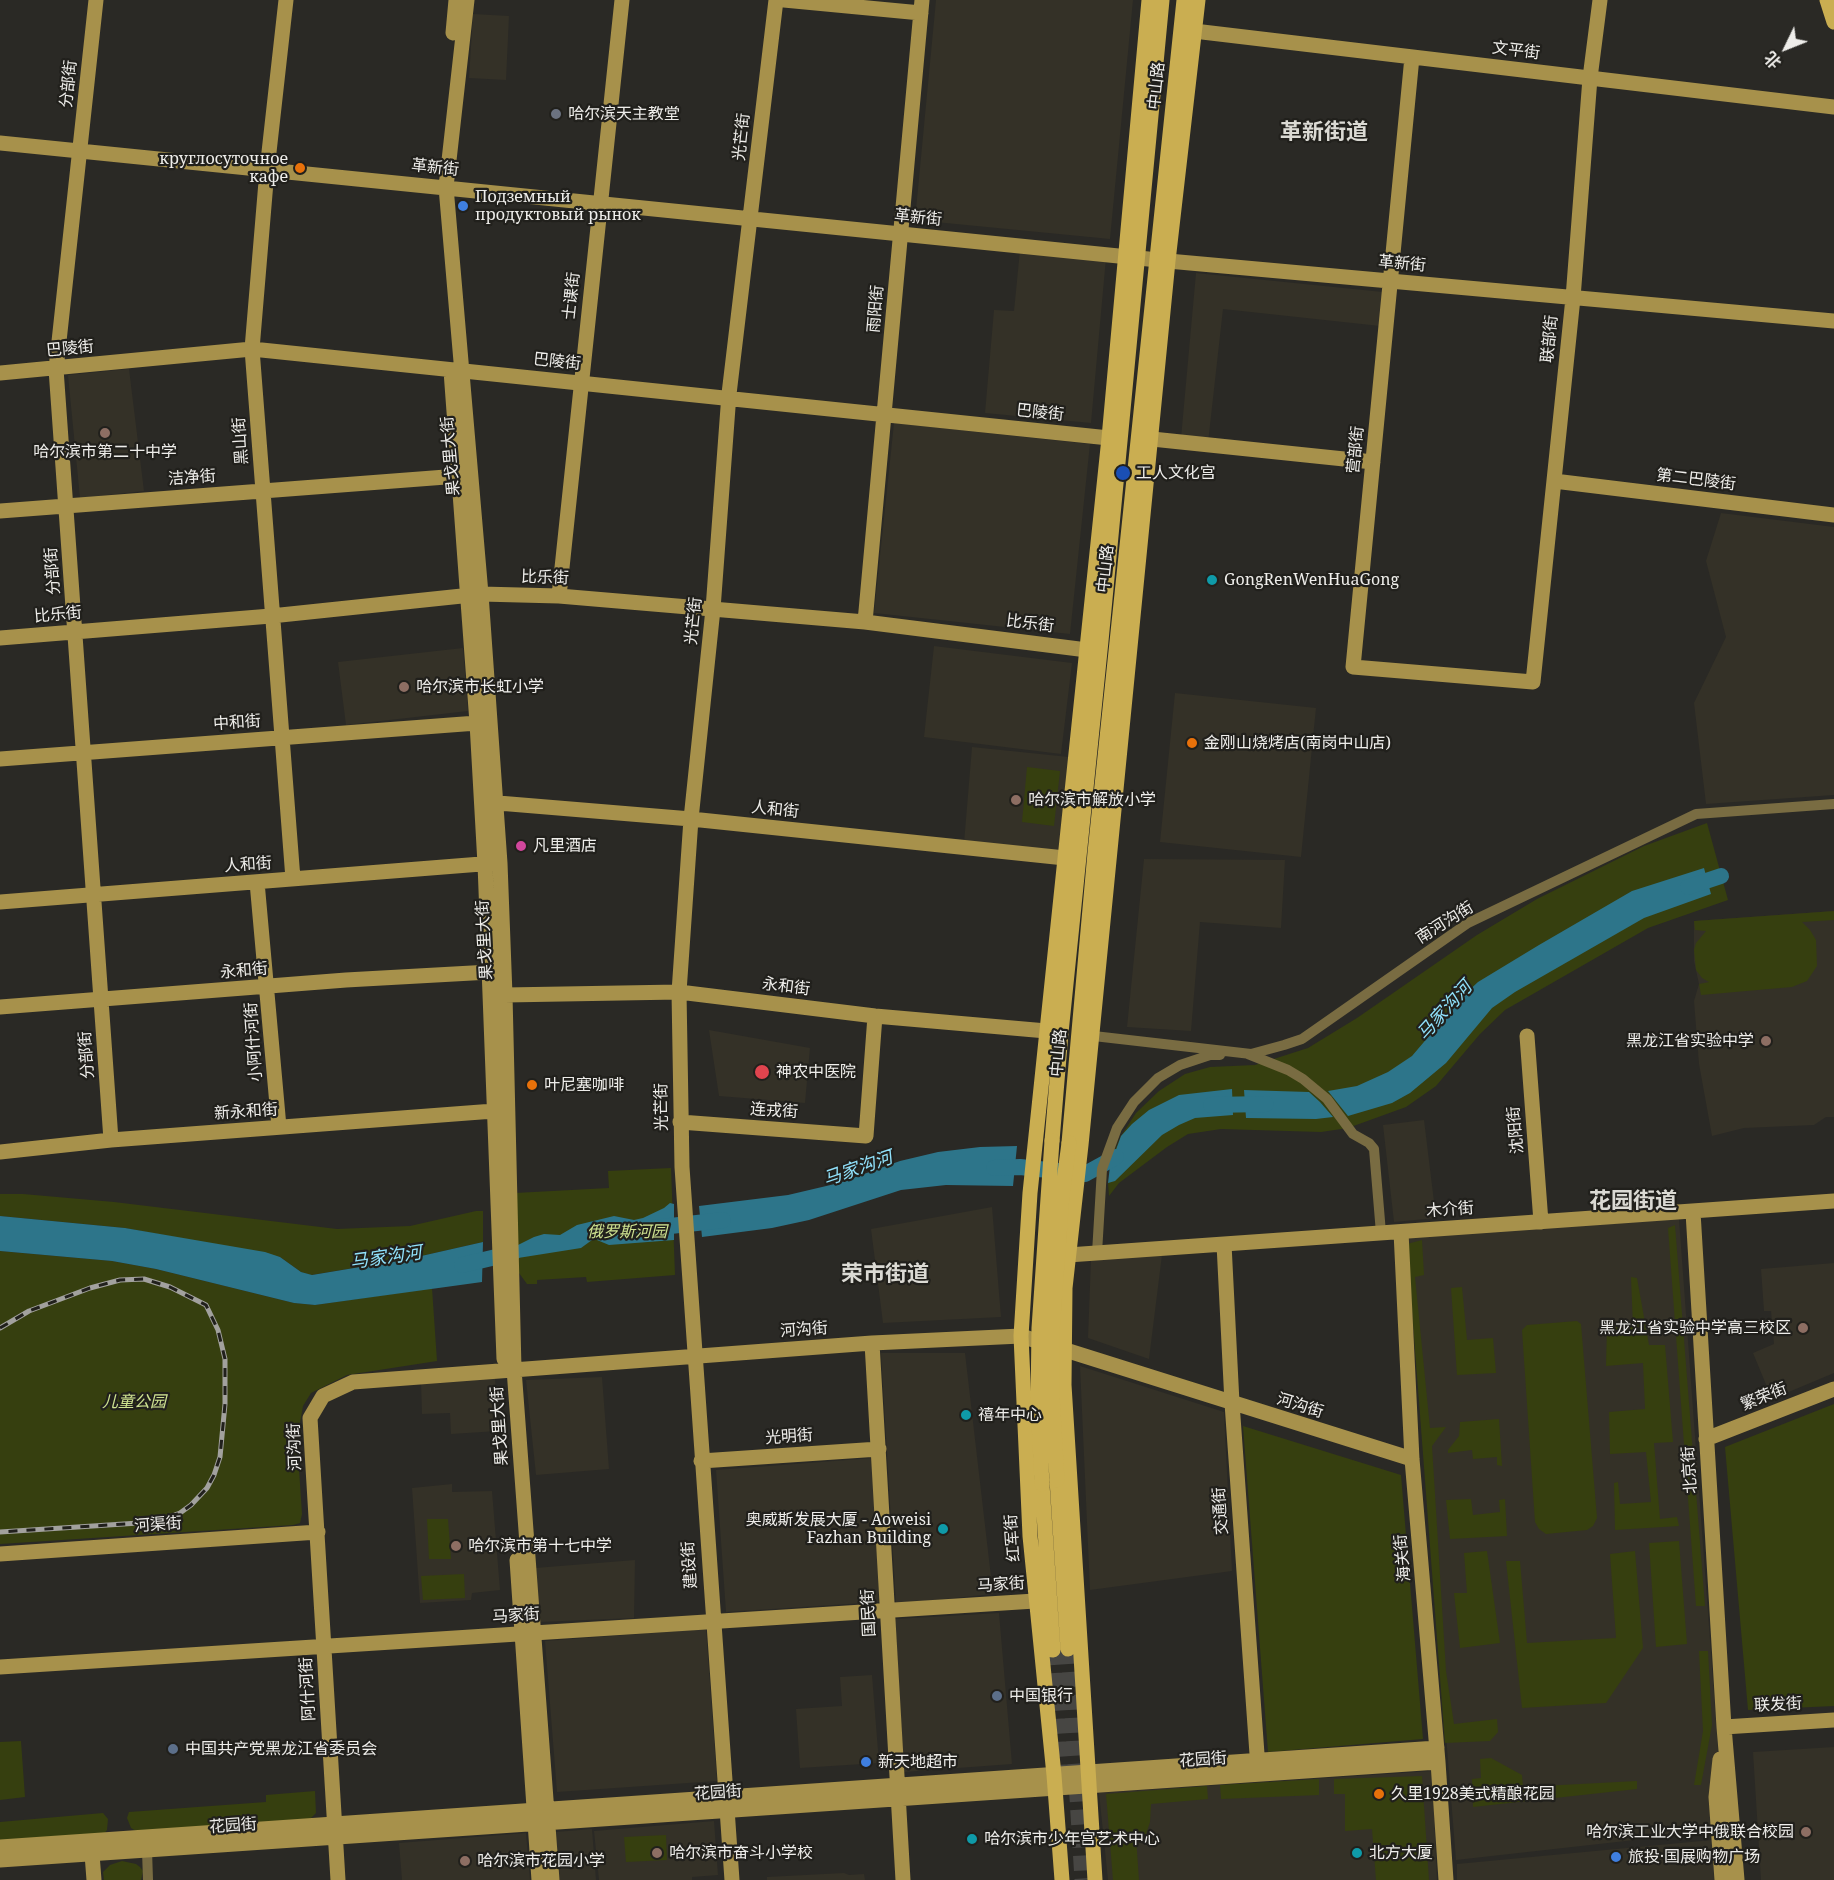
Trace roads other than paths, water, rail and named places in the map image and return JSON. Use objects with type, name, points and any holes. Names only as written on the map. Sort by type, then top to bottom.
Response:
[{"type":"main road","points":[[1054,1032],[1065,858],[1109,438],[1132,257],[1149,0]]},
{"type":"main road","name":"中山路","points":[[1052,1141],[1054,1032],[1132,257],[1161,0]]},
{"type":"main road","name":"中山路","points":[[1075,1144],[1124,564],[1163,260],[1184,0]]},
{"type":"main road","points":[[1085,1035],[1152,439],[1163,260],[1198,0]]},
{"type":"main road","points":[[1827,0],[1834,22]]},
{"type":"main road","name":"红军街","points":[[1054,1032],[1030,1193],[1021,1336],[1030,1536],[1062,1880]]},
{"type":"main road","name":"红军街","points":[[1052,1141],[1061,1196]]},
{"type":"main road","name":"红军街","points":[[1049,1482],[1044,1511],[1060,1650],[1049,1482],[1037,1380],[1061,1196],[1075,1144]]},
{"type":"main road","points":[[1028,1249],[1061,1196]]},
{"type":"main road","points":[[1061,1196],[1068,1255],[1065,1288],[1064,1384],[1095,1880]]},
{"type":"main road","points":[[1030,1536],[1044,1511]]},
{"type":"street","name":"分部街","points":[[96,0],[56,369],[111,1140]]},
{"type":"street","name":"黑山街","points":[[286,0],[267,170],[252,349],[293,879]]},
{"type":"street","name":"果戈里大街","points":[[456,0],[442,186],[474,594],[492,864],[506,994],[503,1197],[509,1370],[541,1816],[552,1880]]},
{"type":"street","name":"果戈里大街","points":[[442,186],[466,0]]},
{"type":"street","name":"士课街","points":[[558,596],[622,0]]},
{"type":"street","name":"光芒街","points":[[687,1247],[680,1122],[679,992],[691,819],[713,609],[728,398],[776,0]]},
{"type":"street","points":[[784,0],[922,7]]},
{"type":"street","name":"联部街","points":[[1533,682],[1573,298],[1590,78],[1600,0]]},
{"type":"street","name":"雨阳街","points":[[865,621],[922,7]]},
{"type":"street","name":"文平街","points":[[1194,31],[1834,107]]},
{"type":"street","name":"营部街","points":[[1412,57],[1353,667],[1533,682]]},
{"type":"street","name":"革新街","points":[[0,143],[1132,257],[1834,321]]},
{"type":"street","name":"巴陵街","points":[[0,373],[252,349],[1109,438]]},
{"type":"street","name":"果戈里大街","points":[[456,370],[459,476],[474,594],[477,723],[488,802]]},
{"type":"street","points":[[1152,439],[1373,462]]},
{"type":"street","name":"洁净街","points":[[0,511],[459,476]]},
{"type":"street","name":"第二巴陵街","points":[[1554,481],[1834,515]]},
{"type":"street","name":"比乐街","points":[[0,638],[273,616],[474,594],[558,596],[865,621],[1087,650]]},
{"type":"street","name":"中和街","points":[[0,759],[477,723]]},
{"type":"street","name":"人和街","points":[[488,802],[691,819],[1065,858]]},
{"type":"street","name":"南河沟街","points":[[1085,1035],[1251,1054],[1302,1039],[1468,923],[1696,814],[1834,804]]},
{"type":"street","name":"果戈里大街","points":[[492,864],[490,972],[494,1111],[503,1197]]},
{"type":"street","name":"人和街","points":[[0,902],[492,864]]},
{"type":"street","name":"小阿什河街","points":[[257,882],[279,1127]]},
{"type":"street","name":"永和街","points":[[0,1007],[346,980],[490,972]]},
{"type":"street","name":"永和街","points":[[506,994],[679,992],[875,1017],[1054,1032]]},
{"type":"street","name":"连戎街","points":[[680,1122],[866,1136],[875,1017]]},
{"type":"street","name":"沈阳街","points":[[1527,1036],[1542,1222]]},
{"type":"street","points":[[1097,1253],[1102,1169],[1117,1128],[1134,1102],[1158,1078],[1180,1065],[1210,1055],[1251,1054],[1288,1070],[1327,1099],[1353,1134],[1369,1143],[1374,1149],[1381,1233]]},
{"type":"street","name":"新永和街","points":[[0,1152],[111,1140],[494,1111]]},
{"type":"street","name":"木介街","points":[[1068,1255],[1834,1201]]},
{"type":"street","name":"北京街","points":[[1693,1212],[1724,1726],[1737,1880]]},
{"type":"street","name":"海关街","points":[[1401,1232],[1412,1459],[1438,1755],[1446,1880]]},
{"type":"street","name":"交通街","points":[[1224,1244],[1232,1403],[1258,1767]]},
{"type":"street","name":"建设街","points":[[687,1247],[732,1880]]},
{"type":"street","name":"河沟街","points":[[318,1532],[310,1418],[323,1396],[353,1382],[872,1343],[1021,1336],[1412,1459]]},
{"type":"street","name":"国民街","points":[[872,1343],[903,1880]]},
{"type":"street","name":"繁荣街","points":[[1706,1439],[1834,1389]]},
{"type":"street","name":"光明街","points":[[701,1461],[879,1449]]},
{"type":"street","name":"河渠街","points":[[0,1554],[318,1532]]},
{"type":"street","name":"阿什河街","points":[[318,1532],[338,1880]]},
{"type":"street","name":"马家街","points":[[0,1667],[1035,1601]]},
{"type":"street","name":"联发街","points":[[1724,1726],[1834,1720]]},
{"type":"street","name":"北京街","points":[[1722,1880],[1716,1797],[1724,1726]]},
{"type":"street","name":"北京街","points":[[1724,1726],[1739,1795],[1746,1880]]},
{"type":"street","name":"花园街","points":[[0,1847],[335,1830],[1438,1755]]},
{"type":"street","name":"果戈里大街","points":[[539,1880],[541,1816]]},
{"type":"street","name":"花园街","points":[[0,1860],[147,1850],[335,1830]]},
{"type":"street","points":[[147,1850],[148,1880]]},
{"type":"street","points":[[92,1854],[94,1880]]},
{"type":"water","points":[[1704,868],[1711,894],[1644,918],[1515,992],[1492,1008],[1446,1063],[1410,1093],[1392,1103],[1348,1116],[1328,1091],[1357,1086],[1388,1072],[1412,1056],[1463,996],[1478,982],[1539,945],[1632,891]]},
{"type":"water","points":[[1232,1089],[1233,1115],[1195,1118],[1179,1125],[1162,1135],[1115,1181],[1108,1183],[1110,1166],[1121,1136],[1149,1110],[1179,1095]]},
{"type":"water","points":[[1244,1090],[1309,1092],[1333,1117],[1316,1119],[1246,1118]]},
{"type":"water","points":[[1017,1146],[1013,1186],[946,1185],[901,1190],[809,1220],[772,1228],[702,1237],[699,1206],[788,1195],[839,1183],[900,1161],[938,1152],[980,1147]]},
{"type":"water","points":[[670,1203],[674,1204],[674,1240],[609,1245],[592,1240],[581,1248],[518,1258],[518,1245],[534,1237],[544,1234],[560,1235],[577,1225],[614,1216],[634,1220],[643,1218]]},
{"type":"water","points":[[0,1216],[125,1228],[265,1252],[280,1257],[301,1272],[312,1275],[408,1259],[483,1242],[482,1282],[315,1305],[294,1303],[156,1269],[112,1261],[0,1251]]},
{"type":"waterway","name":"马家沟河","points":[[1688,887],[1721,876]]},
{"type":"waterway","name":"马家沟河","points":[[1211,1105],[1266,1104]]},
{"type":"waterway","name":"马家沟河","points":[[994,1168],[1020,1167],[1085,1174],[1116,1157]]},
{"type":"waterway","name":"马家沟河","points":[[653,1228],[723,1220]]},
{"type":"waterway","name":"马家沟河","points":[[462,1265],[513,1253]]},
{"type":"tunnel","points":[[1068,1649],[1082,1880]]},
{"type":"tunnel","points":[[1053,1650],[1062,1785]]},
{"type":"railway","points":[[0,1328],[29,1311],[90,1288],[120,1280],[144,1279],[170,1287],[206,1305],[218,1330],[225,1359],[225,1404],[220,1457],[207,1488],[191,1505],[180,1513],[164,1519],[139,1523],[0,1532]]},
{"type":"place","name":"哈尔滨天主教堂","points":[[556,114]]},
{"type":"place","name":"круглосуточное кафе","points":[[300,168]]},
{"type":"place","name":"Подземный продуктовый рынок","points":[[463,206]]},
{"type":"place","name":"哈尔滨市第二十中学","points":[[105,433]]},
{"type":"place","name":"工人文化宫","points":[[1123,473]]},
{"type":"place","name":"GongRenWenHuaGong","points":[[1212,580]]},
{"type":"place","name":"哈尔滨市长虹小学","points":[[404,687]]},
{"type":"place","name":"金刚山烧烤店(南岗中山店)","points":[[1192,743]]},
{"type":"place","name":"哈尔滨市解放小学","points":[[1016,800]]},
{"type":"place","name":"凡里酒店","points":[[521,846]]},
{"type":"place","name":"黑龙江省实验中学","points":[[1766,1041]]},
{"type":"place","name":"神农中医院","points":[[762,1072]]},
{"type":"place","name":"叶尼塞咖啡","points":[[532,1085]]},
{"type":"place","name":"黑龙江省实验中学高三校区","points":[[1803,1328]]},
{"type":"place","name":"禧年中心","points":[[966,1415]]},
{"type":"place","name":"奥威斯发展大厦 - Aoweisi Fazhan Building","points":[[943,1529]]},
{"type":"place","name":"哈尔滨市第十七中学","points":[[456,1546]]},
{"type":"place","name":"中国银行","points":[[997,1696]]},
{"type":"place","name":"中国共产党黑龙江省委员会","points":[[173,1749]]},
{"type":"place","name":"新天地超市","points":[[866,1762]]},
{"type":"place","name":"久里1928美式精酿花园","points":[[1379,1794]]},
{"type":"place","name":"哈尔滨工业大学中俄联合校园","points":[[1806,1832]]},
{"type":"place","name":"哈尔滨市少年宫艺术中心","points":[[972,1839]]},
{"type":"place","name":"哈尔滨市奋斗小学校","points":[[657,1853]]},
{"type":"place","name":"北方大厦","points":[[1357,1853]]},
{"type":"place","name":"旅投·国展购物广场","points":[[1616,1857]]},
{"type":"place","name":"哈尔滨市花园小学","points":[[465,1861]]},
{"type":"district","name":"革新街道","points":[[1324,133]]},
{"type":"district","name":"花园街道","points":[[1633,1202]]},
{"type":"district","name":"荣市街道","points":[[885,1275]]},
{"type":"park label","name":"俄罗斯河园","points":[[627,1232]]},
{"type":"park label","name":"儿童公园","points":[[134,1402]]}]
